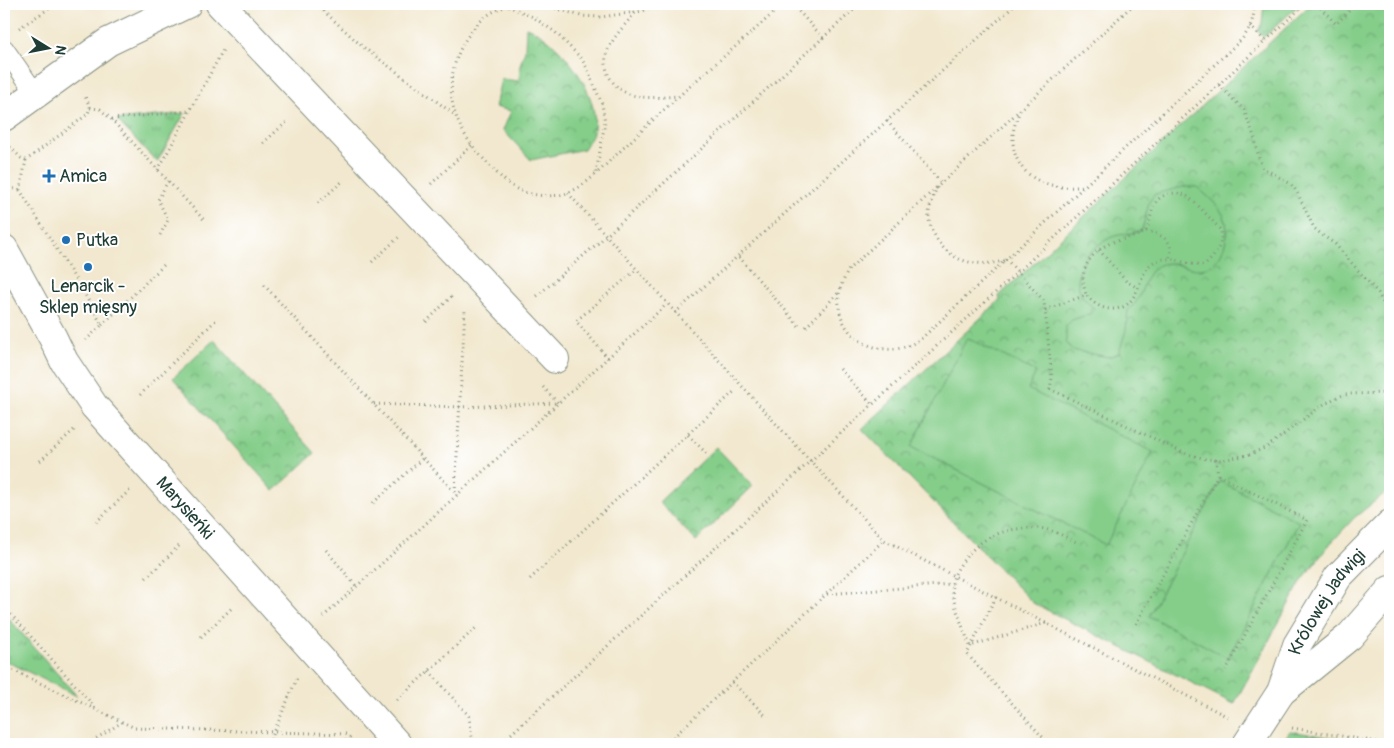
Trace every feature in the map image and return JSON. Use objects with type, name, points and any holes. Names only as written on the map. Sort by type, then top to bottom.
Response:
[{"type":"street","points":[[4,117],[108,42],[186,4]]},
{"type":"street","points":[[220,4],[555,359]]},
{"type":"street","name":"Marysieńki","points":[[4,249],[64,361],[94,406],[397,744]]},
{"type":"street","name":"Królowej Jadwigi","points":[[1247,744],[1281,692],[1297,645],[1338,577],[1390,524]]},
{"type":"street","name":"Królowej Jadwigi","points":[[1281,692],[1350,636],[1390,590]]},
{"type":"lane","points":[[8,40],[36,94]]},
{"type":"path","points":[[8,40],[56,4]]},
{"type":"path","points":[[316,4],[363,47],[456,115]]},
{"type":"path","points":[[512,4],[496,10],[480,22],[461,47],[454,70],[452,93],[456,115],[465,136],[477,152],[511,185],[519,190],[534,194],[554,196],[568,193],[596,173],[783,4]]},
{"type":"path","points":[[541,4],[580,16],[601,17],[635,13],[656,4]]},
{"type":"path","points":[[792,4],[823,38]]},
{"type":"path","points":[[515,315],[606,236],[860,4]]},
{"type":"path","points":[[675,314],[1016,4]]},
{"type":"path","points":[[806,327],[839,292],[848,269],[855,261],[1134,4]]},
{"type":"path","points":[[839,292],[842,316],[848,329],[867,346],[899,349],[922,338],[1242,39],[1250,26],[1255,10],[1254,4]]},
{"type":"path","points":[[500,744],[1018,272],[1305,4]]},
{"type":"path","points":[[1316,4],[1336,24],[1356,4]]},
{"type":"path","points":[[507,6],[533,17],[555,32],[581,58],[587,68],[602,104],[605,122],[596,173]]},
{"type":"path","points":[[635,13],[612,42],[606,56],[608,74],[619,89],[636,97],[679,96]]},
{"type":"path","points":[[1250,26],[1265,41]]},
{"type":"path","points":[[158,170],[225,47]]},
{"type":"path","points":[[1219,85],[1244,110],[1249,120],[1263,168],[1291,184],[1297,192],[1314,228],[1336,244],[1378,292],[1390,316]]},
{"type":"path","points":[[85,92],[90,108],[88,114],[26,160],[20,190],[102,325]]},
{"type":"path","points":[[90,108],[100,108],[205,221]]},
{"type":"path","points":[[1020,110],[1013,130],[1013,146],[1015,156],[1028,174],[1052,186],[1085,186]]},
{"type":"path","points":[[111,119],[190,111]]},
{"type":"path","points":[[263,143],[289,119]]},
{"type":"path","points":[[887,121],[941,183]]},
{"type":"path","points":[[4,147],[13,148],[21,158],[26,160]]},
{"type":"path","points":[[318,202],[351,174]]},
{"type":"path","points":[[160,235],[168,220],[158,200],[168,181]]},
{"type":"path","points":[[937,186],[930,205],[930,223],[934,234],[944,248],[955,258],[968,262],[983,264],[1005,260]]},
{"type":"path","points":[[4,187],[20,190]]},
{"type":"path","points":[[568,193],[675,314],[884,540],[1235,720]]},
{"type":"path","points":[[1146,232],[1157,200],[1172,193],[1186,195],[1221,231],[1220,244],[1205,265],[1195,266],[1170,259],[1152,263],[1145,271],[1130,303],[1119,309],[1100,307],[1086,295],[1083,279],[1089,261],[1099,250],[1116,241],[1134,238],[1146,232],[1162,236],[1169,242],[1172,249],[1170,259]]},
{"type":"path","points":[[372,262],[404,232]]},
{"type":"path","points":[[1099,250],[1126,281],[1138,288]]},
{"type":"path","points":[[738,257],[799,326]]},
{"type":"path","points":[[1005,260],[1044,301],[1052,378],[1050,389],[1194,457],[1216,460],[1248,455],[1267,447],[1321,406],[1339,396],[1390,393]]},
{"type":"path","points":[[64,361],[166,263]]},
{"type":"path","points":[[608,358],[576,321],[636,270]]},
{"type":"path","points":[[264,285],[456,494]]},
{"type":"path","points":[[426,322],[457,292]]},
{"type":"path","points":[[1045,310],[1086,295]]},
{"type":"path","points":[[456,494],[465,301]]},
{"type":"path","points":[[318,621],[667,304]]},
{"type":"path","points":[[140,395],[218,318]]},
{"type":"path","points":[[840,369],[873,404]]},
{"type":"path","points":[[539,382],[558,403]]},
{"type":"path","points":[[530,579],[736,390]]},
{"type":"path","points":[[373,404],[460,407],[558,403]]},
{"type":"path","points":[[40,461],[80,424]]},
{"type":"path","points":[[688,435],[708,455]]},
{"type":"path","points":[[373,503],[423,458]]},
{"type":"path","points":[[1136,624],[1218,475],[1216,460]]},
{"type":"path","points":[[1218,475],[1307,520],[1226,670]]},
{"type":"path","points":[[96,522],[132,488]]},
{"type":"path","points":[[970,646],[954,598],[952,584],[967,556],[979,544],[990,536],[1008,531],[1034,528],[1047,530],[1078,543]]},
{"type":"path","points":[[666,744],[884,540]]},
{"type":"path","points":[[146,578],[183,543]]},
{"type":"path","points":[[326,550],[356,586]]},
{"type":"path","points":[[826,594],[952,584]]},
{"type":"path","points":[[996,597],[967,654],[1049,744]]},
{"type":"path","points":[[201,637],[238,602]]},
{"type":"path","points":[[4,607],[98,710]]},
{"type":"path","points":[[970,646],[1046,623]]},
{"type":"path","points":[[393,704],[478,626]]},
{"type":"path","points":[[4,666],[135,728],[353,734]]},
{"type":"path","points":[[269,744],[300,669]]},
{"type":"path","points":[[429,671],[469,716],[473,744]]},
{"type":"path","points":[[732,682],[765,715]]},
{"type":"path","points":[[88,744],[123,722]]},
{"type":"path","points":[[1284,727],[1390,744]]},
{"type":"green space","points":[[1264,4],[1300,4],[1264,37],[1258,31],[1262,23]]},
{"type":"green space","points":[[1311,4],[1390,4],[1390,489],[1354,518],[1330,544],[1302,580],[1234,704],[1033,603],[862,429],[1000,300],[999,296]]},
{"type":"green space","points":[[526,27],[540,34],[561,52],[572,65],[588,93],[595,123],[592,136],[584,149],[531,160],[503,130],[511,111],[495,107],[501,79],[519,81],[520,65],[525,50]]},
{"type":"green space","points":[[185,113],[157,162],[117,120]]},
{"type":"green space","points":[[1183,187],[1197,187],[1218,207],[1223,215],[1227,231],[1226,241],[1219,257],[1206,268],[1194,269],[1169,263],[1153,269],[1149,273],[1139,298],[1128,310],[1126,330],[1119,353],[1108,357],[1072,350],[1066,342],[1066,326],[1072,320],[1092,313],[1094,308],[1082,296],[1078,285],[1078,277],[1085,260],[1104,241],[1112,237],[1142,230],[1149,202],[1155,194]]},
{"type":"green space","points":[[967,338],[1036,372],[1028,389],[1153,452],[1106,545],[911,447]]},
{"type":"green space","points":[[214,340],[315,453],[274,491],[173,378]]},
{"type":"green space","points":[[716,447],[753,486],[696,541],[659,502]]},
{"type":"green space","points":[[1220,481],[1299,522],[1228,658],[1149,616]]},
{"type":"green space","points":[[4,613],[77,696],[4,660]]},
{"type":"green space","points":[[1290,731],[1372,744],[1281,744]]},
{"type":"place","name":"Amica","points":[[49,176]]},
{"type":"place","name":"Putka","points":[[66,240]]},
{"type":"place","name":"Lenarcik - Sklep mięsny","points":[[88,267]]}]
